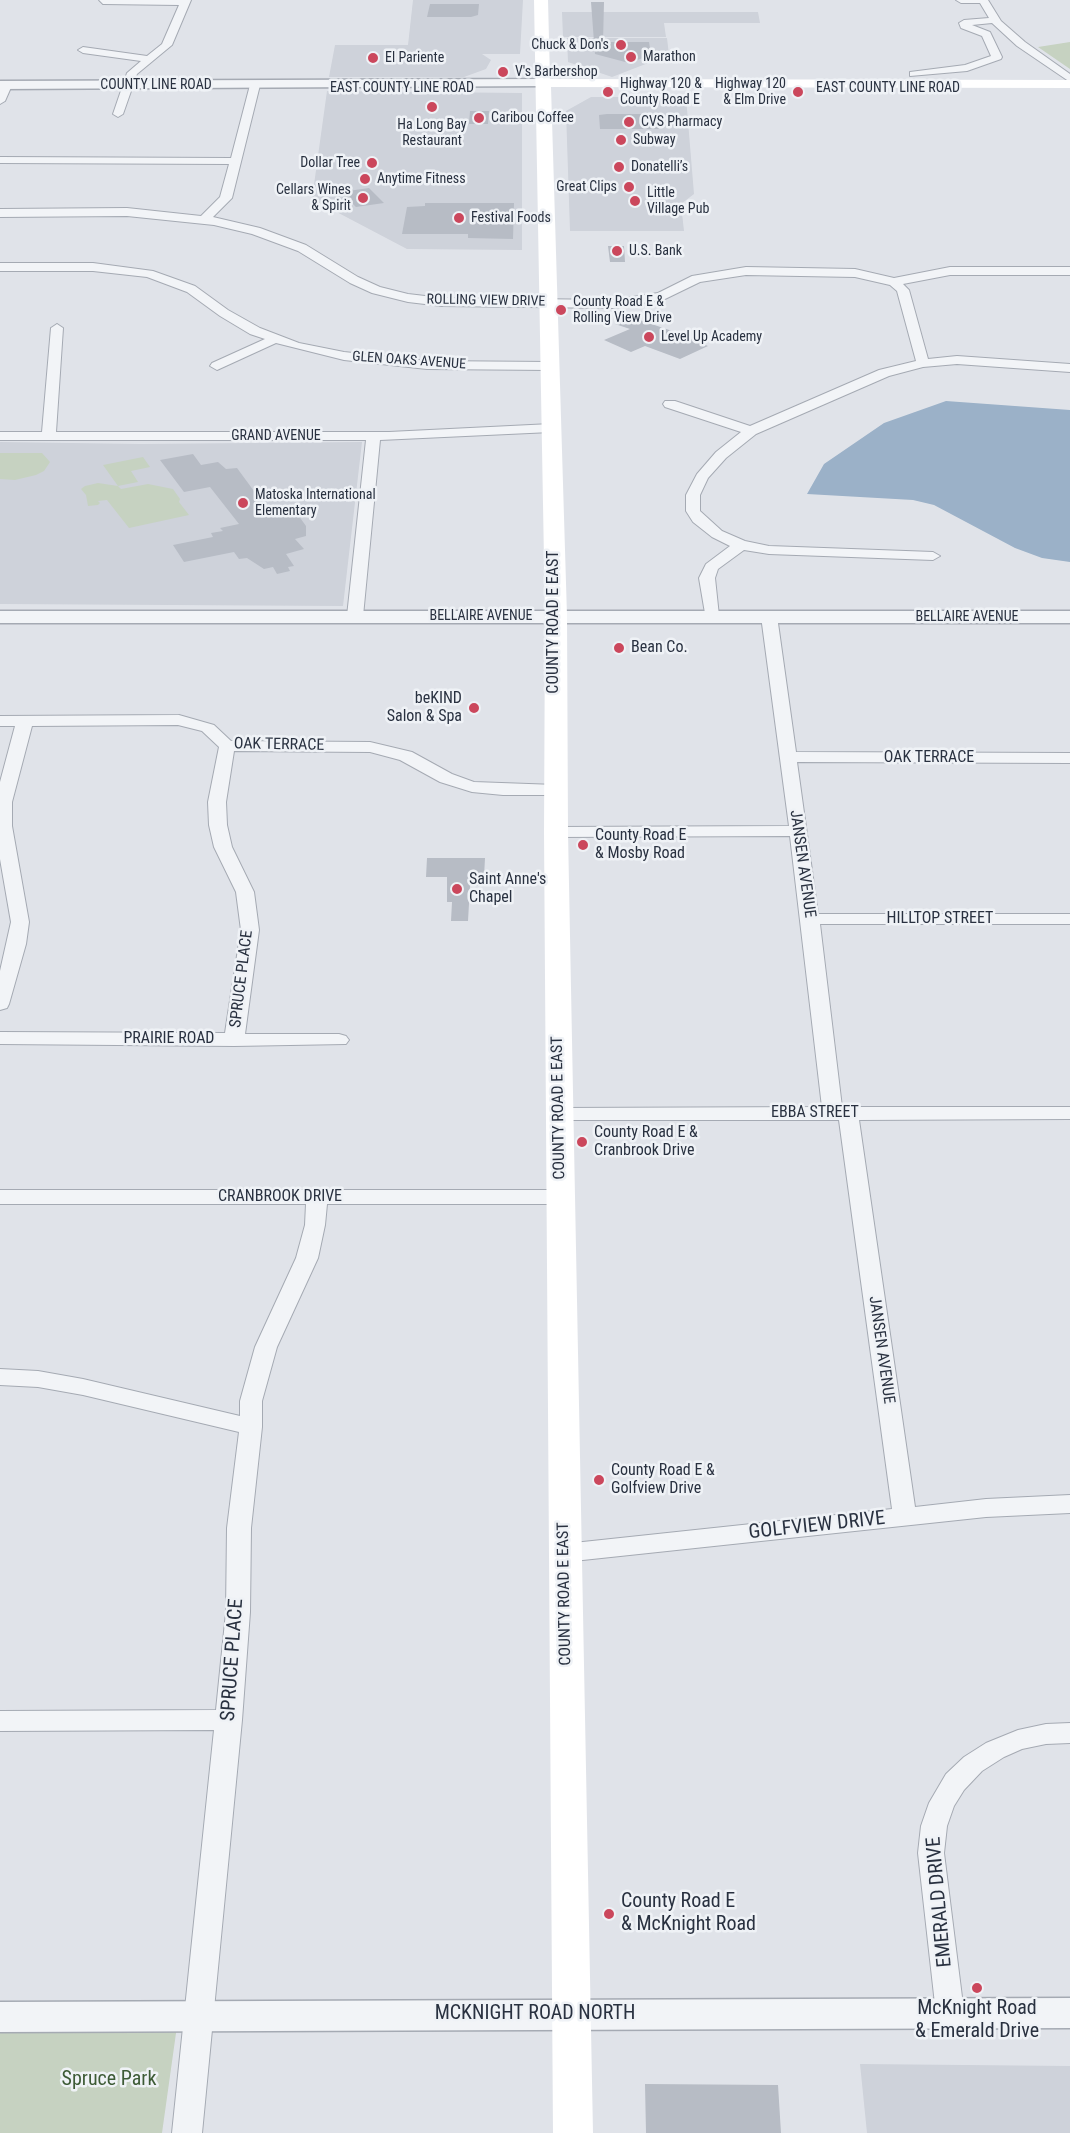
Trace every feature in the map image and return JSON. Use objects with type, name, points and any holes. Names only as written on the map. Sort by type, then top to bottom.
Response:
[{"type":"main road","name":"COUNTY ROAD E EAST","points":[[542,0],[542,86],[556,616],[560,1197],[573,2133]]},
{"type":"main road","name":"EAST COUNTY LINE ROAD","points":[[542,86],[1070,86]]},
{"type":"street","points":[[962,0],[983,0],[994,20],[1021,44],[1070,79]]},
{"type":"street","points":[[103,1],[186,1],[167,45],[135,70],[118,114]]},
{"type":"street","points":[[914,74],[966,68],[997,57],[986,34],[965,26],[964,23],[994,20]]},
{"type":"street","points":[[83,50],[150,59]]},
{"type":"street","points":[[0,101],[3,85]]},
{"type":"street","name":"COUNTY LINE ROAD","points":[[3,85],[312,85]]},
{"type":"street","points":[[204,220],[226,198],[255,85]]},
{"type":"street","name":"EAST COUNTY LINE ROAD","points":[[312,85],[364,88],[542,86]]},
{"type":"street","points":[[0,160],[236,161]]},
{"type":"street","name":"ROLLING VIEW DRIVE","points":[[0,213],[127,212],[204,220],[236,226],[286,241],[318,255],[364,285],[392,295],[442,302],[614,304],[646,300],[673,292],[696,279],[732,272],[840,272],[870,275],[894,282]]},
{"type":"street","name":"GLEN OAKS AVENUE","points":[[0,267],[93,267],[149,274],[191,289],[238,322],[275,339],[344,356],[397,363],[550,366]]},
{"type":"street","points":[[923,363],[905,295],[894,282],[950,271],[1070,271]]},
{"type":"street","points":[[49,436],[57,328]]},
{"type":"street","points":[[217,366],[275,339]]},
{"type":"street","points":[[933,556],[769,550],[741,545],[717,534],[698,519],[692,503],[693,495],[708,469],[721,455],[751,431],[868,378],[923,363],[976,361],[1070,368]]},
{"type":"street","points":[[670,404],[751,431]]},
{"type":"street","name":"GRAND AVENUE","points":[[0,436],[374,436],[551,428]]},
{"type":"street","points":[[355,616],[374,436]]},
{"type":"street","points":[[711,616],[707,578],[711,567],[741,545]]},
{"type":"street","name":"JANSEN AVENUE","points":[[769,616],[810,919],[905,1516]]},
{"type":"street","name":"BELLAIRE AVENUE","points":[[0,617],[1070,617]]},
{"type":"street","name":"OAK TERRACE","points":[[0,721],[179,720],[208,728],[227,746],[370,747],[406,756],[446,778],[472,787],[503,790],[556,790]]},
{"type":"street","points":[[0,1004],[17,944],[20,922],[3,826],[3,802],[25,722]]},
{"type":"street","name":"SPRUCE PLACE","points":[[227,746],[217,802],[218,825],[223,847],[244,892],[249,910],[250,930],[234,1040]]},
{"type":"street","name":"OAK TERRACE","points":[[788,758],[1070,758]]},
{"type":"street","points":[[556,832],[797,831]]},
{"type":"street","name":"HILLTOP STREET","points":[[810,919],[1070,919]]},
{"type":"street","name":"PRAIRIE ROAD","points":[[0,1038],[339,1040]]},
{"type":"street","name":"EBBA STREET","points":[[560,1114],[1070,1113]]},
{"type":"street","name":"CRANBROOK DRIVE","points":[[0,1197],[560,1197]]},
{"type":"street","name":"SPRUCE PLACE","points":[[187,2133],[238,1612],[239,1528],[251,1427],[251,1401],[267,1347],[307,1257],[315,1225],[317,1198]]},
{"type":"street","points":[[0,1377],[44,1380],[83,1387],[251,1427]]},
{"type":"street","name":"GOLFVIEW DRIVE","points":[[564,1553],[1011,1505],[1070,1503]]},
{"type":"street","points":[[0,1721],[228,1720]]},
{"type":"street","name":"EMERALD DRIVE","points":[[950,2013],[931,1853],[934,1826],[942,1803],[955,1782],[973,1764],[995,1750],[1028,1738],[1070,1733]]},
{"type":"street","name":"MCKNIGHT ROAD NORTH","points":[[0,2017],[573,2013],[1070,2013]]},
{"type":"shaded area","points":[[413,0],[523,0],[520,54],[482,54],[491,60],[486,69],[464,77],[329,77],[335,45],[408,45]]},
{"type":"shaded area","points":[[562,12],[758,12],[760,23],[664,23],[666,37],[563,37]]},
{"type":"shaded area","points":[[567,38],[667,38],[669,55],[612,77],[568,62]]},
{"type":"shaded area","points":[[327,91],[522,93],[522,250],[407,249],[312,199]]},
{"type":"shaded area","points":[[591,97],[686,97],[694,194],[681,204],[684,231],[570,231],[566,111]]},
{"type":"shaded area","points":[[0,442],[141,444],[362,442],[343,606],[0,604]]},
{"type":"shaded area","points":[[860,2064],[1070,2066],[1070,2133],[867,2133]]},
{"type":"green space","points":[[1070,42],[1070,69],[1038,47]]},
{"type":"green space","points":[[0,453],[42,453],[50,462],[44,471],[36,475],[15,480],[0,479]]},
{"type":"green space","points":[[143,457],[150,467],[131,471],[138,482],[118,486],[103,465]]},
{"type":"green space","points":[[98,483],[118,486],[121,489],[148,484],[173,489],[189,515],[129,528],[107,500],[98,501],[100,503],[98,505],[88,506],[86,495],[81,489]]},
{"type":"green space","name":"Spruce Park","points":[[177,2026],[162,2133],[0,2133],[0,2030]]},
{"type":"water","points":[[946,401],[1070,410],[1070,562],[1042,558],[1015,548],[934,505],[913,500],[807,494],[824,464],[884,423]]},
{"type":"building","points":[[591,2],[604,2],[603,42],[594,42]]},
{"type":"building","points":[[430,4],[479,4],[478,15],[427,17]]},
{"type":"building","points":[[594,42],[649,42],[651,55],[629,63],[595,54]]},
{"type":"building","name":"Caribou Coffee","points":[[470,111],[489,111],[488,124],[469,124]]},
{"type":"building","name":"CVS Pharmacy","points":[[657,114],[659,129],[600,129],[599,115]]},
{"type":"building","name":"Cellars Wines & Spirit","points":[[369,188],[384,203],[356,207],[341,192]]},
{"type":"building","name":"Festival Foods","points":[[425,203],[514,203],[513,239],[468,238],[468,234],[402,234],[407,207],[425,206]]},
{"type":"building","name":"U.S. Bank","points":[[608,246],[624,246],[625,262],[610,262]]},
{"type":"building","name":"Level Up Academy","points":[[631,317],[708,346],[680,359],[645,346],[631,352],[604,340],[630,329],[615,324]]},
{"type":"building","name":"Matoska International Elementary","points":[[193,454],[201,465],[218,462],[226,469],[237,468],[273,517],[298,515],[306,526],[306,536],[295,539],[304,549],[286,554],[294,566],[288,567],[290,571],[277,574],[273,567],[264,569],[247,558],[239,559],[234,552],[184,562],[173,545],[213,537],[211,533],[223,531],[220,528],[239,524],[210,487],[184,492],[160,460]]},
{"type":"building","name":"Saint Anne's Chapel","points":[[427,858],[485,858],[481,886],[470,886],[468,921],[451,921],[452,902],[447,902],[447,877],[426,877]]},
{"type":"building","points":[[645,2084],[778,2085],[781,2133],[646,2133]]},
{"type":"place","name":"Chuck & Don's","points":[[621,45]]},
{"type":"place","name":"Marathon","points":[[631,57]]},
{"type":"place","name":"El Pariente","points":[[373,58]]},
{"type":"place","name":"V's Barbershop","points":[[503,72]]},
{"type":"place","name":"Highway 120 & County Road E","points":[[608,92]]},
{"type":"place","name":"Highway 120 & Elm Drive","points":[[798,92]]},
{"type":"place","name":"Ha Long Bay Restaurant","points":[[432,107]]},
{"type":"place","name":"Caribou Coffee","points":[[479,118]]},
{"type":"place","name":"CVS Pharmacy","points":[[629,122]]},
{"type":"place","name":"Subway","points":[[621,140]]},
{"type":"place","name":"Dollar Tree","points":[[372,163]]},
{"type":"place","name":"Donatelli’s","points":[[619,167]]},
{"type":"place","name":"Anytime Fitness","points":[[365,179]]},
{"type":"place","name":"Great Clips","points":[[629,187]]},
{"type":"place","name":"Cellars Wines & Spirit","points":[[363,198]]},
{"type":"place","name":"Little Village Pub","points":[[635,201]]},
{"type":"place","name":"Festival Foods","points":[[459,218]]},
{"type":"place","name":"U.S. Bank","points":[[617,251]]},
{"type":"place","name":"County Road E & Rolling View Drive","points":[[561,310]]},
{"type":"place","name":"Level Up Academy","points":[[649,337]]},
{"type":"place","name":"Matoska International Elementary","points":[[243,503]]},
{"type":"place","name":"Bean Co.","points":[[619,648]]},
{"type":"place","name":"beKIND Salon & Spa","points":[[474,708]]},
{"type":"place","name":"County Road E & Mosby Road","points":[[583,845]]},
{"type":"place","name":"Saint Anne's Chapel","points":[[457,889]]},
{"type":"place","name":"County Road E & Cranbrook Drive","points":[[582,1142]]},
{"type":"place","name":"County Road E & Golfview Drive","points":[[599,1480]]},
{"type":"place","name":"County Road E & McKnight Road","points":[[609,1914]]},
{"type":"place","name":"McKnight Road & Emerald Drive","points":[[977,1988]]}]
